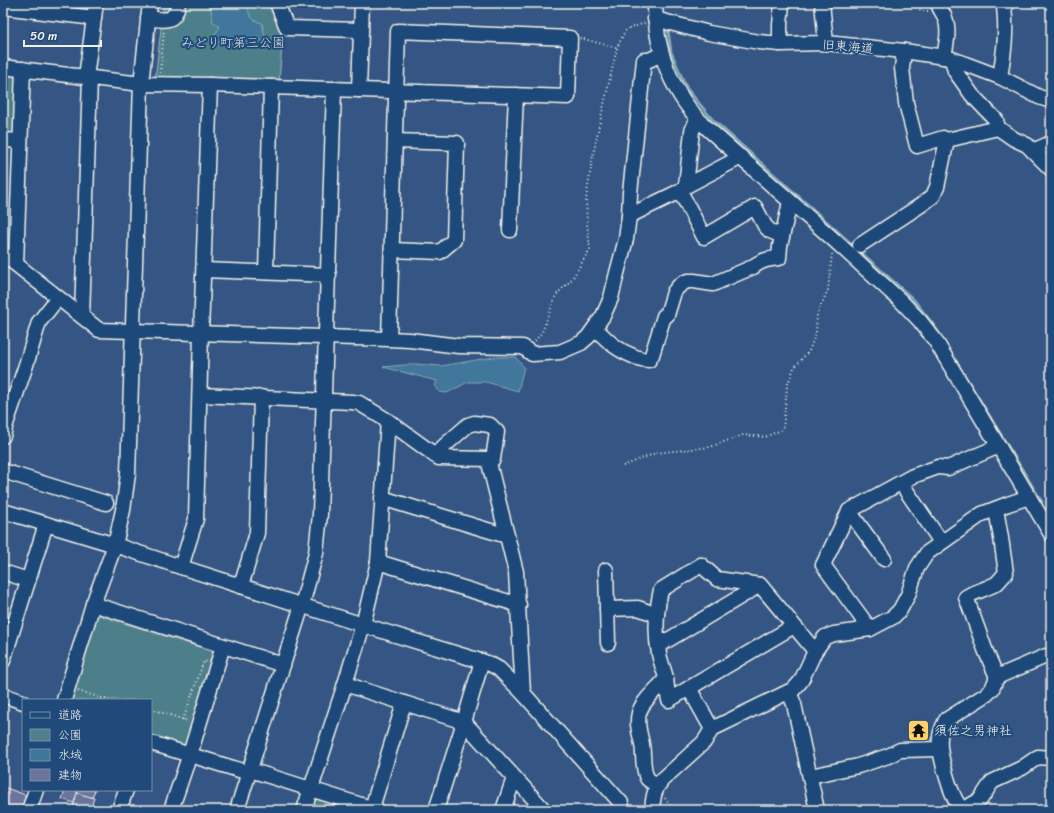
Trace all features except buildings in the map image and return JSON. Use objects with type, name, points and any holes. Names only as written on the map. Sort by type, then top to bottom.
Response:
[{"type":"street","points":[[82,316],[88,78],[96,3]]},
{"type":"street","points":[[64,699],[93,604],[114,545],[123,510],[128,474],[141,84],[150,3]]},
{"type":"street","points":[[148,18],[168,20],[175,14],[178,3]]},
{"type":"street","points":[[277,3],[287,28],[361,30]]},
{"type":"street","points":[[359,90],[362,3]]},
{"type":"street","points":[[655,3],[655,19],[662,54],[677,91],[685,103],[697,119],[902,302],[928,330],[1051,534]]},
{"type":"street","points":[[780,44],[782,3]]},
{"type":"street","points":[[822,3],[826,43]]},
{"type":"street","points":[[938,3],[939,8],[943,12],[946,20],[948,58],[955,71],[972,95],[996,120],[998,128],[1027,145],[1051,169]]},
{"type":"street","points":[[1000,77],[1006,22],[1004,7],[1008,3]]},
{"type":"street","points":[[3,7],[94,18]]},
{"type":"street","name":"旧東海道","points":[[655,19],[709,33],[759,42],[780,44],[826,43],[904,51],[948,58],[1000,77],[1051,101]]},
{"type":"street","points":[[3,67],[141,84],[210,85],[397,91],[568,97],[570,38],[398,31],[397,91],[389,339]]},
{"type":"street","points":[[904,51],[902,68],[906,103],[916,146],[943,138],[947,140],[998,128]]},
{"type":"street","points":[[3,254],[99,330],[410,340],[459,346],[523,347],[532,354],[560,352],[581,343],[604,316],[611,298],[626,238],[644,60],[649,60],[662,54]]},
{"type":"street","points":[[16,264],[23,69]]},
{"type":"street","points":[[181,567],[196,519],[210,85]]},
{"type":"street","points":[[266,272],[271,87]]},
{"type":"street","points":[[237,810],[302,605],[318,542],[329,275],[334,89]]},
{"type":"street","points":[[510,230],[516,95]]},
{"type":"street","points":[[697,119],[692,130],[683,188],[704,237],[755,207],[765,226],[770,231],[782,236]]},
{"type":"street","points":[[3,140],[20,141]]},
{"type":"street","points":[[860,245],[933,196],[937,187],[947,140]]},
{"type":"street","points":[[392,250],[440,252],[454,240],[457,143],[395,141]]},
{"type":"street","points":[[1033,151],[1051,143]]},
{"type":"street","points":[[629,216],[741,157]]},
{"type":"street","points":[[595,328],[614,347],[642,360],[648,360],[652,355],[664,316],[667,315],[674,292],[683,283],[688,281],[699,281],[713,284],[753,268],[757,264],[766,260],[779,258],[780,246],[790,202]]},
{"type":"street","points":[[204,270],[329,275]]},
{"type":"street","points":[[3,436],[39,322],[58,298]]},
{"type":"street","points":[[200,395],[324,400],[359,403],[388,421],[434,455],[439,458],[493,459],[496,432],[490,425],[474,423],[468,425],[434,455]]},
{"type":"street","points":[[241,586],[257,533],[261,398]]},
{"type":"street","points":[[304,810],[363,625],[378,562],[388,421]]},
{"type":"street","points":[[870,629],[823,565],[849,511],[913,476],[938,467],[948,468],[999,446]]},
{"type":"street","points":[[488,459],[516,572],[523,693]]},
{"type":"street","points":[[3,471],[106,503]]},
{"type":"street","points":[[900,483],[942,542]]},
{"type":"street","points":[[382,498],[507,536]]},
{"type":"street","points":[[652,810],[653,794],[657,785],[704,742],[712,729],[794,689],[801,681],[814,651],[825,638],[834,634],[870,629],[884,622],[900,610],[908,595],[916,568],[928,553],[982,514],[1029,498]]},
{"type":"street","points":[[996,509],[1006,573],[998,582],[966,597],[986,652],[997,677]]},
{"type":"street","points":[[3,511],[363,625],[482,661],[499,669],[523,693],[621,803],[623,810]]},
{"type":"street","points":[[849,511],[884,559]]},
{"type":"street","points":[[3,661],[7,635],[28,580],[46,524]]},
{"type":"street","points":[[378,562],[519,605]]},
{"type":"street","points":[[794,626],[669,700],[666,690],[666,679],[658,646],[657,606],[660,590],[701,565],[717,580],[760,585],[794,626],[814,651]]},
{"type":"street","points":[[606,570],[608,643]]},
{"type":"street","points":[[3,572],[28,580]]},
{"type":"street","points":[[658,646],[760,585]]},
{"type":"street","points":[[93,604],[283,665]]},
{"type":"street","points":[[607,609],[638,608],[657,615]]},
{"type":"street","points":[[171,810],[223,646]]},
{"type":"street","points":[[1051,656],[1046,656],[997,677],[992,689],[987,694],[946,720],[942,726],[940,738],[940,749],[944,768],[955,799],[962,810],[980,800],[992,782],[1022,768],[1038,757],[1051,758]]},
{"type":"street","points":[[436,810],[482,661]]},
{"type":"street","points":[[657,785],[648,780],[644,771],[638,720],[639,712],[643,704],[666,679]]},
{"type":"street","points":[[345,684],[464,722],[544,810]]},
{"type":"street","points":[[689,688],[712,729]]},
{"type":"street","points":[[789,692],[794,704],[817,810]]},
{"type":"street","points":[[3,695],[22,702]]},
{"type":"street","points":[[152,743],[375,809],[404,703]]},
{"type":"street","points":[[810,776],[858,766],[888,756],[900,750],[940,749]]},
{"type":"street","points":[[503,810],[514,778]]},
{"type":"street","points":[[29,810],[36,791]]},
{"type":"street","points":[[120,810],[126,791]]},
{"type":"path","points":[[523,347],[532,344],[542,332],[556,296],[572,279],[590,249],[586,200],[599,126],[617,48],[625,31],[633,26],[641,25],[655,19]]},
{"type":"path","points":[[160,74],[165,26]]},
{"type":"path","points":[[570,38],[576,36],[617,48]]},
{"type":"path","points":[[623,466],[656,453],[710,447],[743,435],[765,437],[783,429],[787,386],[794,368],[809,351],[816,333],[817,314],[828,290],[833,239]]},
{"type":"path","points":[[183,720],[204,661],[218,664]]},
{"type":"path","points":[[77,690],[106,699]]},
{"type":"path","points":[[152,709],[199,725]]},
{"type":"green space","name":"みどり町第三公園","points":[[164,3],[273,3],[283,32],[279,82],[155,80]]},
{"type":"green space","points":[[3,73],[17,75],[14,137],[3,137]]},
{"type":"green space","points":[[96,614],[218,653],[186,750],[152,740],[152,699],[71,699]]},
{"type":"green space","points":[[317,796],[361,810],[310,810],[313,798]]},
{"type":"water","points":[[201,3],[247,3],[248,11],[253,19],[262,23],[265,38],[264,42],[257,37],[258,44],[250,46],[238,39],[216,42],[210,41],[220,27],[213,22],[210,4]]},
{"type":"water","points":[[494,357],[515,357],[524,367],[518,391],[486,382],[468,382],[447,393],[439,392],[435,386],[437,381],[383,367],[415,364],[441,366]]},
{"type":"waterway","points":[[668,31],[671,52],[687,89],[712,119],[913,299],[940,335]]},
{"type":"waterway","points":[[949,350],[1042,502]]},
{"type":"place","name":"須佐之男神社","points":[[919,730]]}]
